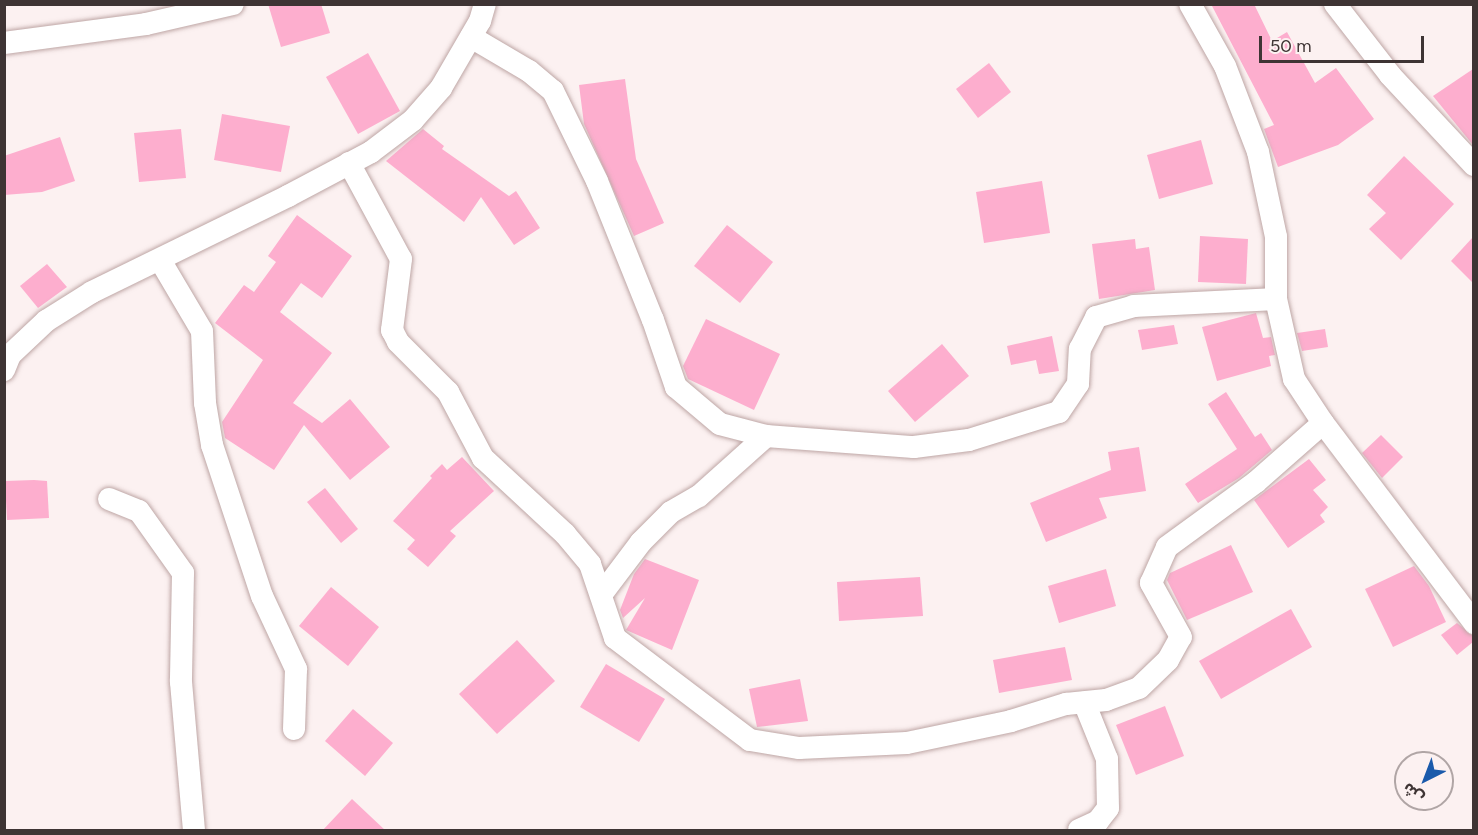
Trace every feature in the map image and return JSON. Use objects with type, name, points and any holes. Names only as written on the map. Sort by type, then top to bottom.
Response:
[{"type":"street","points":[[4,43],[146,24],[233,4]]},
{"type":"street","points":[[4,370],[10,355],[46,321],[92,292],[160,260],[349,163],[413,120],[441,88],[471,37],[485,4]]},
{"type":"street","points":[[1190,4],[1225,66],[1258,152],[1276,237],[1276,299],[1294,379],[1323,423],[1473,623]]},
{"type":"street","points":[[1335,4],[1390,75],[1473,165]]},
{"type":"street","points":[[471,37],[529,72],[553,91],[571,121],[654,320],[676,387],[720,424],[766,436],[914,447],[969,440],[1030,424],[1059,411],[1078,384],[1080,349],[1096,317],[1134,306],[1276,299]]},
{"type":"street","points":[[349,163],[401,258],[392,330],[398,342],[448,392],[483,458],[565,534],[590,564],[615,638],[750,740],[799,748],[907,743],[1084,702],[1106,700],[1139,688],[1168,660],[1181,637],[1151,583],[1167,547],[1256,482],[1323,423]]},
{"type":"street","points":[[160,260],[202,331],[205,403],[212,445],[262,596],[296,669],[294,729]]},
{"type":"street","points":[[601,595],[641,542],[671,512],[699,496],[766,436]]},
{"type":"street","points":[[109,499],[139,511],[183,573],[181,682],[194,831]]},
{"type":"street","points":[[1079,831],[1098,821],[1108,808],[1107,759],[1084,702]]},
{"type":"building","points":[[268,4],[321,4],[330,33],[281,47]]},
{"type":"building","points":[[1211,4],[1254,4],[1272,41],[1287,32],[1315,83],[1336,68],[1374,119],[1338,145],[1278,167],[1264,129],[1274,125]]},
{"type":"building","points":[[368,53],[400,111],[358,134],[326,77]]},
{"type":"building","points":[[989,63],[1011,92],[978,118],[956,89]]},
{"type":"building","points":[[1473,69],[1473,145],[1433,96]]},
{"type":"building","points":[[625,79],[636,159],[664,223],[634,236],[584,124],[579,85]]},
{"type":"building","points":[[222,114],[290,126],[281,172],[214,160]]},
{"type":"building","points":[[181,129],[186,178],[139,182],[134,133]]},
{"type":"building","points":[[423,129],[444,146],[442,149],[509,196],[516,191],[540,228],[514,245],[481,197],[464,222],[386,161]]},
{"type":"building","points":[[60,137],[75,181],[42,192],[4,195],[4,156]]},
{"type":"building","points":[[1201,140],[1213,184],[1159,199],[1147,155]]},
{"type":"building","points":[[1404,156],[1454,204],[1401,260],[1369,229],[1386,213],[1367,195]]},
{"type":"building","points":[[1042,181],[1050,233],[984,243],[976,192]]},
{"type":"building","points":[[297,215],[352,256],[322,298],[301,283],[280,312],[332,353],[293,403],[322,423],[350,399],[390,447],[350,480],[304,425],[274,470],[225,438],[222,422],[263,360],[215,323],[244,285],[254,292],[276,262],[268,256]]},
{"type":"building","points":[[727,225],[773,262],[740,303],[694,266]]},
{"type":"building","points":[[1200,236],[1248,239],[1246,284],[1198,282]]},
{"type":"building","points":[[1473,237],[1473,283],[1451,261]]},
{"type":"building","points":[[1135,239],[1136,249],[1149,247],[1155,290],[1099,299],[1092,244]]},
{"type":"building","points":[[47,264],[67,287],[38,308],[20,286]]},
{"type":"building","points":[[1256,313],[1263,338],[1271,337],[1275,355],[1269,356],[1271,366],[1217,381],[1202,327]]},
{"type":"building","points":[[706,319],[780,354],[754,410],[688,379],[683,366]]},
{"type":"building","points":[[1174,325],[1178,344],[1142,350],[1138,330]]},
{"type":"building","points":[[1325,329],[1328,347],[1302,351],[1297,333]]},
{"type":"building","points":[[1052,336],[1059,371],[1039,374],[1036,360],[1011,365],[1007,346]]},
{"type":"building","points":[[942,344],[969,376],[915,422],[888,391]]},
{"type":"building","points":[[1226,392],[1255,437],[1261,433],[1272,450],[1239,478],[1198,503],[1185,484],[1237,449],[1208,404]]},
{"type":"building","points":[[1381,435],[1403,457],[1382,478],[1362,453]]},
{"type":"building","points":[[1139,447],[1146,491],[1099,498],[1107,518],[1046,542],[1030,503],[1111,470],[1108,452]]},
{"type":"building","points":[[462,457],[494,491],[450,531],[456,536],[428,567],[407,549],[415,540],[393,521],[442,464],[447,470]]},
{"type":"building","points":[[1309,459],[1326,480],[1313,490],[1328,507],[1320,515],[1325,522],[1288,548],[1254,500]]},
{"type":"building","points":[[5,481],[47,481],[49,518],[7,520]]},
{"type":"building","points":[[325,488],[358,529],[341,543],[307,502]]},
{"type":"building","points":[[1231,545],[1253,592],[1187,620],[1167,580],[1170,573]]},
{"type":"building","points":[[645,559],[699,580],[672,650],[626,630],[645,598],[623,618],[620,610],[634,574]]},
{"type":"building","points":[[1414,566],[1429,586],[1446,622],[1393,647],[1365,589]]},
{"type":"building","points":[[1106,569],[1116,606],[1059,623],[1048,586]]},
{"type":"building","points":[[920,577],[923,616],[839,621],[837,582]]},
{"type":"building","points":[[331,587],[379,627],[348,666],[299,626]]},
{"type":"building","points":[[1291,609],[1312,647],[1221,699],[1199,661]]},
{"type":"building","points":[[1457,623],[1473,636],[1473,642],[1457,655],[1441,635]]},
{"type":"building","points":[[517,640],[555,681],[497,734],[459,694]]},
{"type":"building","points":[[1065,647],[1072,680],[999,693],[993,660]]},
{"type":"building","points":[[606,664],[665,699],[639,742],[580,707]]},
{"type":"building","points":[[800,679],[808,721],[757,727],[749,689]]},
{"type":"building","points":[[1165,706],[1184,756],[1136,775],[1116,725]]},
{"type":"building","points":[[353,709],[393,743],[365,776],[325,741]]},
{"type":"building","points":[[352,799],[386,831],[322,831]]}]
